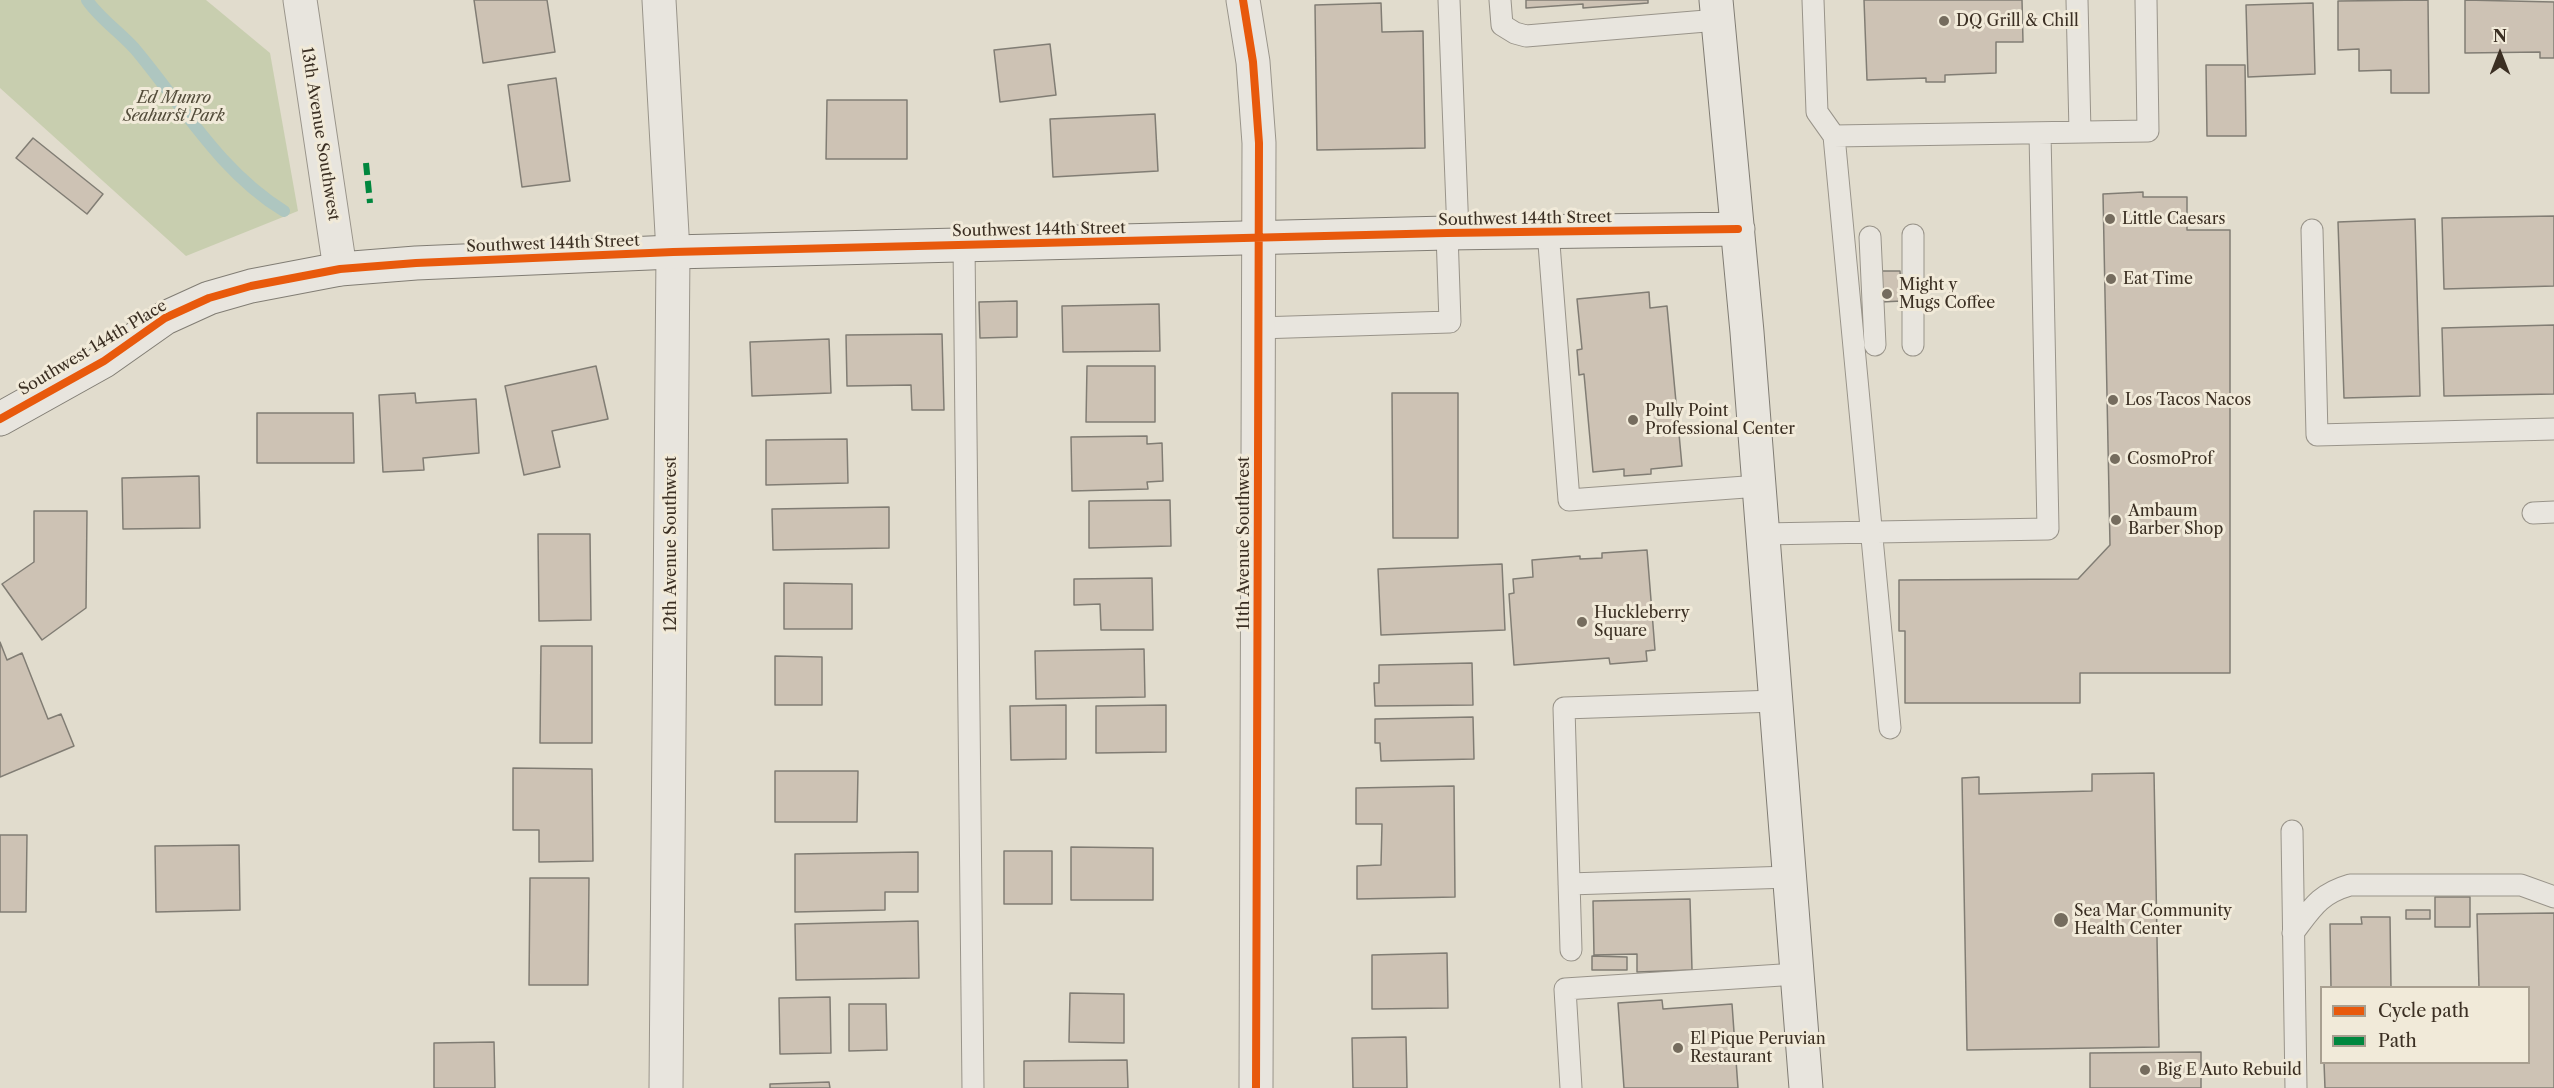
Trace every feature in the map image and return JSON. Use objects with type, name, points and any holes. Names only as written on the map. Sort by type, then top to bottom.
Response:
[{"type":"street","name":"13th Avenue Southwest","points":[[300,0],[340,269]]},
{"type":"street","name":"12th Avenue Southwest","points":[[659,0],[673,252],[666,1088]]},
{"type":"street","name":"11th Avenue Southwest","points":[[1244,0],[1253,62],[1259,143],[1256,1088]]},
{"type":"street","points":[[1717,10],[1738,229],[1806,1088]]},
{"type":"street","name":"Southwest 144th Street","points":[[340,269],[416,263],[673,252],[1453,233],[1738,229]]},
{"type":"street","name":"Southwest 144th Place","points":[[0,419],[104,361],[165,318],[209,298],[251,286],[340,269]]},
{"type":"lane","points":[[1258,328],[1450,322],[1453,233],[1449,0]]},
{"type":"lane","points":[[1500,0],[1502,26],[1526,36],[1717,10]]},
{"type":"lane","points":[[1813,0],[1817,112],[1834,136],[1890,728]]},
{"type":"lane","points":[[2077,0],[2080,132]]},
{"type":"lane","points":[[1834,136],[2148,131],[2146,0]]},
{"type":"lane","points":[[1762,534],[2048,529],[2040,133]]},
{"type":"lane","points":[[2312,230],[2317,435],[2554,429]]},
{"type":"lane","points":[[1548,231],[1569,500],[1758,486]]},
{"type":"lane","points":[[1913,235],[1913,345]]},
{"type":"lane","points":[[1870,237],[1875,345]]},
{"type":"lane","points":[[964,245],[973,1088]]},
{"type":"lane","points":[[1571,950],[1564,708],[1776,701]]},
{"type":"lane","points":[[2292,831],[2296,1088]]},
{"type":"lane","points":[[1569,884],[1790,877]]},
{"type":"lane","points":[[2293,933],[2319,898],[2350,885],[2521,885],[2554,897]]},
{"type":"lane","points":[[1571,1088],[1566,989],[1797,974]]},
{"type":"green space","name":"Ed Munro Seahurst Park","points":[[0,0],[206,0],[270,53],[298,211],[186,256],[0,88]]},
{"type":"building","points":[[474,0],[547,0],[555,52],[483,63]]},
{"type":"building","points":[[1526,0],[1648,0],[1648,3],[1583,8],[1583,4],[1526,8]]},
{"type":"building","name":"DQ Grill & Chill","points":[[1864,0],[2022,0],[2023,42],[1996,42],[1996,73],[1945,75],[1945,82],[1926,82],[1926,78],[1867,80]]},
{"type":"building","points":[[2428,0],[2429,93],[2391,93],[2391,70],[2359,71],[2359,49],[2338,50],[2338,1]]},
{"type":"building","points":[[2465,0],[2554,2],[2554,58],[2540,58],[2540,52],[2465,53]]},
{"type":"building","points":[[1381,3],[1382,32],[1423,31],[1425,148],[1317,150],[1315,5]]},
{"type":"building","points":[[2313,3],[2315,74],[2248,77],[2246,5]]},
{"type":"building","points":[[1050,44],[1056,95],[1000,102],[994,50]]},
{"type":"building","points":[[2206,65],[2245,65],[2246,136],[2207,136]]},
{"type":"building","points":[[556,78],[570,181],[522,187],[508,85]]},
{"type":"building","points":[[827,100],[907,100],[907,159],[826,159]]},
{"type":"building","points":[[1155,114],[1158,171],[1053,177],[1050,119]]},
{"type":"building","points":[[33,138],[103,194],[87,214],[16,158]]},
{"type":"building","points":[[2143,192],[2143,197],[2187,197],[2187,230],[2230,230],[2230,673],[2080,673],[2080,703],[1905,703],[1905,631],[1899,631],[1899,580],[2078,579],[2110,545],[2103,194]]},
{"type":"building","points":[[2554,216],[2554,286],[2444,289],[2442,218]]},
{"type":"building","points":[[2415,219],[2420,396],[2344,398],[2338,222]]},
{"type":"building","points":[[1879,271],[1900,271],[1902,301],[1881,302]]},
{"type":"building","name":"Pully Point Professional Center","points":[[1649,292],[1650,308],[1667,306],[1682,466],[1651,469],[1651,474],[1624,476],[1624,469],[1593,472],[1584,374],[1579,375],[1577,350],[1582,349],[1577,299]]},
{"type":"building","points":[[1017,301],[1017,337],[980,338],[979,302]]},
{"type":"building","points":[[1159,304],[1160,351],[1063,352],[1062,306]]},
{"type":"building","points":[[2554,325],[2554,394],[2444,396],[2442,328]]},
{"type":"building","points":[[942,334],[944,410],[912,410],[911,385],[847,386],[846,335]]},
{"type":"building","points":[[829,339],[831,393],[752,396],[750,342]]},
{"type":"building","points":[[596,366],[608,419],[552,431],[560,467],[524,475],[505,386]]},
{"type":"building","points":[[1087,366],[1155,366],[1155,422],[1086,422]]},
{"type":"building","points":[[415,393],[416,403],[476,399],[479,453],[423,458],[424,470],[383,472],[379,395]]},
{"type":"building","points":[[1392,393],[1458,393],[1458,538],[1393,538]]},
{"type":"building","points":[[257,413],[353,413],[354,463],[257,463]]},
{"type":"building","points":[[1147,436],[1147,444],[1162,443],[1163,481],[1147,482],[1148,489],[1072,491],[1071,437]]},
{"type":"building","points":[[847,439],[848,483],[766,485],[766,440]]},
{"type":"building","points":[[199,476],[200,528],[123,529],[122,478]]},
{"type":"building","points":[[1170,500],[1171,546],[1089,548],[1089,501]]},
{"type":"building","points":[[889,507],[889,548],[773,550],[772,509]]},
{"type":"building","points":[[34,511],[87,511],[86,608],[42,640],[2,584],[34,562]]},
{"type":"building","points":[[538,534],[590,534],[591,620],[539,621]]},
{"type":"building","name":"Huckleberry Square","points":[[1647,550],[1655,650],[1646,651],[1647,661],[1610,664],[1609,658],[1514,665],[1509,594],[1514,593],[1513,579],[1533,577],[1532,560],[1580,556],[1580,559],[1602,558],[1602,553]]},
{"type":"building","points":[[1502,564],[1505,630],[1381,635],[1378,569]]},
{"type":"building","points":[[1152,578],[1153,630],[1101,630],[1100,604],[1074,605],[1074,579]]},
{"type":"building","points":[[784,583],[852,584],[852,629],[784,629]]},
{"type":"building","points":[[0,642],[7,660],[22,653],[48,719],[61,714],[74,746],[0,777]]},
{"type":"building","points":[[541,646],[592,646],[592,743],[540,743]]},
{"type":"building","points":[[1144,649],[1145,697],[1036,699],[1035,651]]},
{"type":"building","points":[[775,656],[822,657],[822,705],[775,705]]},
{"type":"building","points":[[1472,663],[1473,705],[1375,706],[1374,683],[1379,683],[1379,665]]},
{"type":"building","points":[[1066,705],[1066,759],[1011,760],[1010,706]]},
{"type":"building","points":[[1166,705],[1166,752],[1096,753],[1096,706]]},
{"type":"building","points":[[1473,717],[1474,759],[1381,761],[1380,743],[1375,743],[1375,719]]},
{"type":"building","points":[[513,768],[592,769],[593,861],[539,862],[539,830],[513,830]]},
{"type":"building","points":[[775,771],[858,771],[857,822],[775,822]]},
{"type":"building","name":"Sea Mar Community Health Center","points":[[2154,773],[2159,1047],[1967,1050],[1962,778],[1979,777],[1979,794],[2092,791],[2092,774]]},
{"type":"building","points":[[1454,786],[1455,897],[1357,899],[1357,866],[1381,865],[1382,824],[1356,824],[1356,788]]},
{"type":"building","points":[[0,835],[27,835],[26,912],[0,912]]},
{"type":"building","points":[[239,845],[240,910],[156,912],[155,846]]},
{"type":"building","points":[[1071,847],[1153,848],[1153,900],[1071,900]]},
{"type":"building","points":[[1004,851],[1052,851],[1052,904],[1004,904]]},
{"type":"building","points":[[918,852],[918,892],[885,892],[885,910],[795,912],[795,854]]},
{"type":"building","points":[[530,878],[589,878],[588,985],[529,985]]},
{"type":"building","points":[[2435,897],[2470,897],[2470,927],[2435,927]]},
{"type":"building","points":[[1690,899],[1692,970],[1637,972],[1637,954],[1594,955],[1593,901]]},
{"type":"building","points":[[2406,910],[2430,910],[2430,919],[2406,919]]},
{"type":"building","points":[[2554,913],[2554,1088],[2325,1088],[2324,1064],[2530,1064],[2530,986],[2479,986],[2477,914]]},
{"type":"building","points":[[2361,917],[2390,917],[2391,986],[2331,986],[2330,924],[2362,924]]},
{"type":"building","points":[[918,921],[919,978],[796,980],[795,924]]},
{"type":"building","points":[[1447,953],[1448,1008],[1372,1009],[1372,955]]},
{"type":"building","points":[[1592,956],[1627,957],[1627,970],[1592,970]]},
{"type":"building","points":[[1070,993],[1124,994],[1124,1043],[1069,1042]]},
{"type":"building","points":[[830,997],[831,1053],[780,1054],[779,998]]},
{"type":"building","name":"El Pique Peruvian Restaurant","points":[[1662,1000],[1663,1009],[1732,1004],[1738,1088],[1624,1088],[1618,1003]]},
{"type":"building","points":[[849,1004],[886,1004],[887,1050],[849,1051]]},
{"type":"building","points":[[1406,1037],[1407,1088],[1353,1088],[1352,1038]]},
{"type":"building","points":[[494,1042],[495,1088],[434,1088],[434,1043]]},
{"type":"building","name":"Big E Auto Rebuild","points":[[2201,1052],[2201,1088],[2090,1088],[2090,1053]]},
{"type":"building","points":[[1127,1060],[1128,1088],[1024,1088],[1024,1061]]},
{"type":"building","points":[[829,1082],[830,1088],[770,1088],[770,1084]]},
{"type":"waterway","points":[[87,0],[135,49],[221,157],[240,177],[284,211]]},
{"type":"marked path","points":[[366,163],[370,203]]},
{"type":"cycle path","points":[[1243,0],[1253,62],[1259,143],[1256,1088]]},
{"type":"cycle path","points":[[0,419],[104,361],[165,318],[209,298],[251,286],[340,269],[416,263],[673,252],[1447,233],[1738,229]]},
{"type":"place","name":"DQ Grill & Chill","points":[[1944,21]]},
{"type":"place","name":"Little Caesars","points":[[2110,219]]},
{"type":"place","name":"Eat Time","points":[[2111,279]]},
{"type":"place","name":"Might y Mugs Coffee","points":[[1887,294]]},
{"type":"place","name":"Los Tacos Nacos","points":[[2113,400]]},
{"type":"place","name":"Pully Point Professional Center","points":[[1633,420]]},
{"type":"place","name":"CosmoProf","points":[[2115,459]]},
{"type":"place","name":"Ambaum Barber Shop","points":[[2116,520]]},
{"type":"place","name":"Huckleberry Square","points":[[1582,622]]},
{"type":"place","name":"Sea Mar Community Health Center","points":[[2061,920]]},
{"type":"place","name":"El Pique Peruvian Restaurant","points":[[1678,1048]]},
{"type":"place","name":"Big E Auto Rebuild","points":[[2145,1070]]}]
